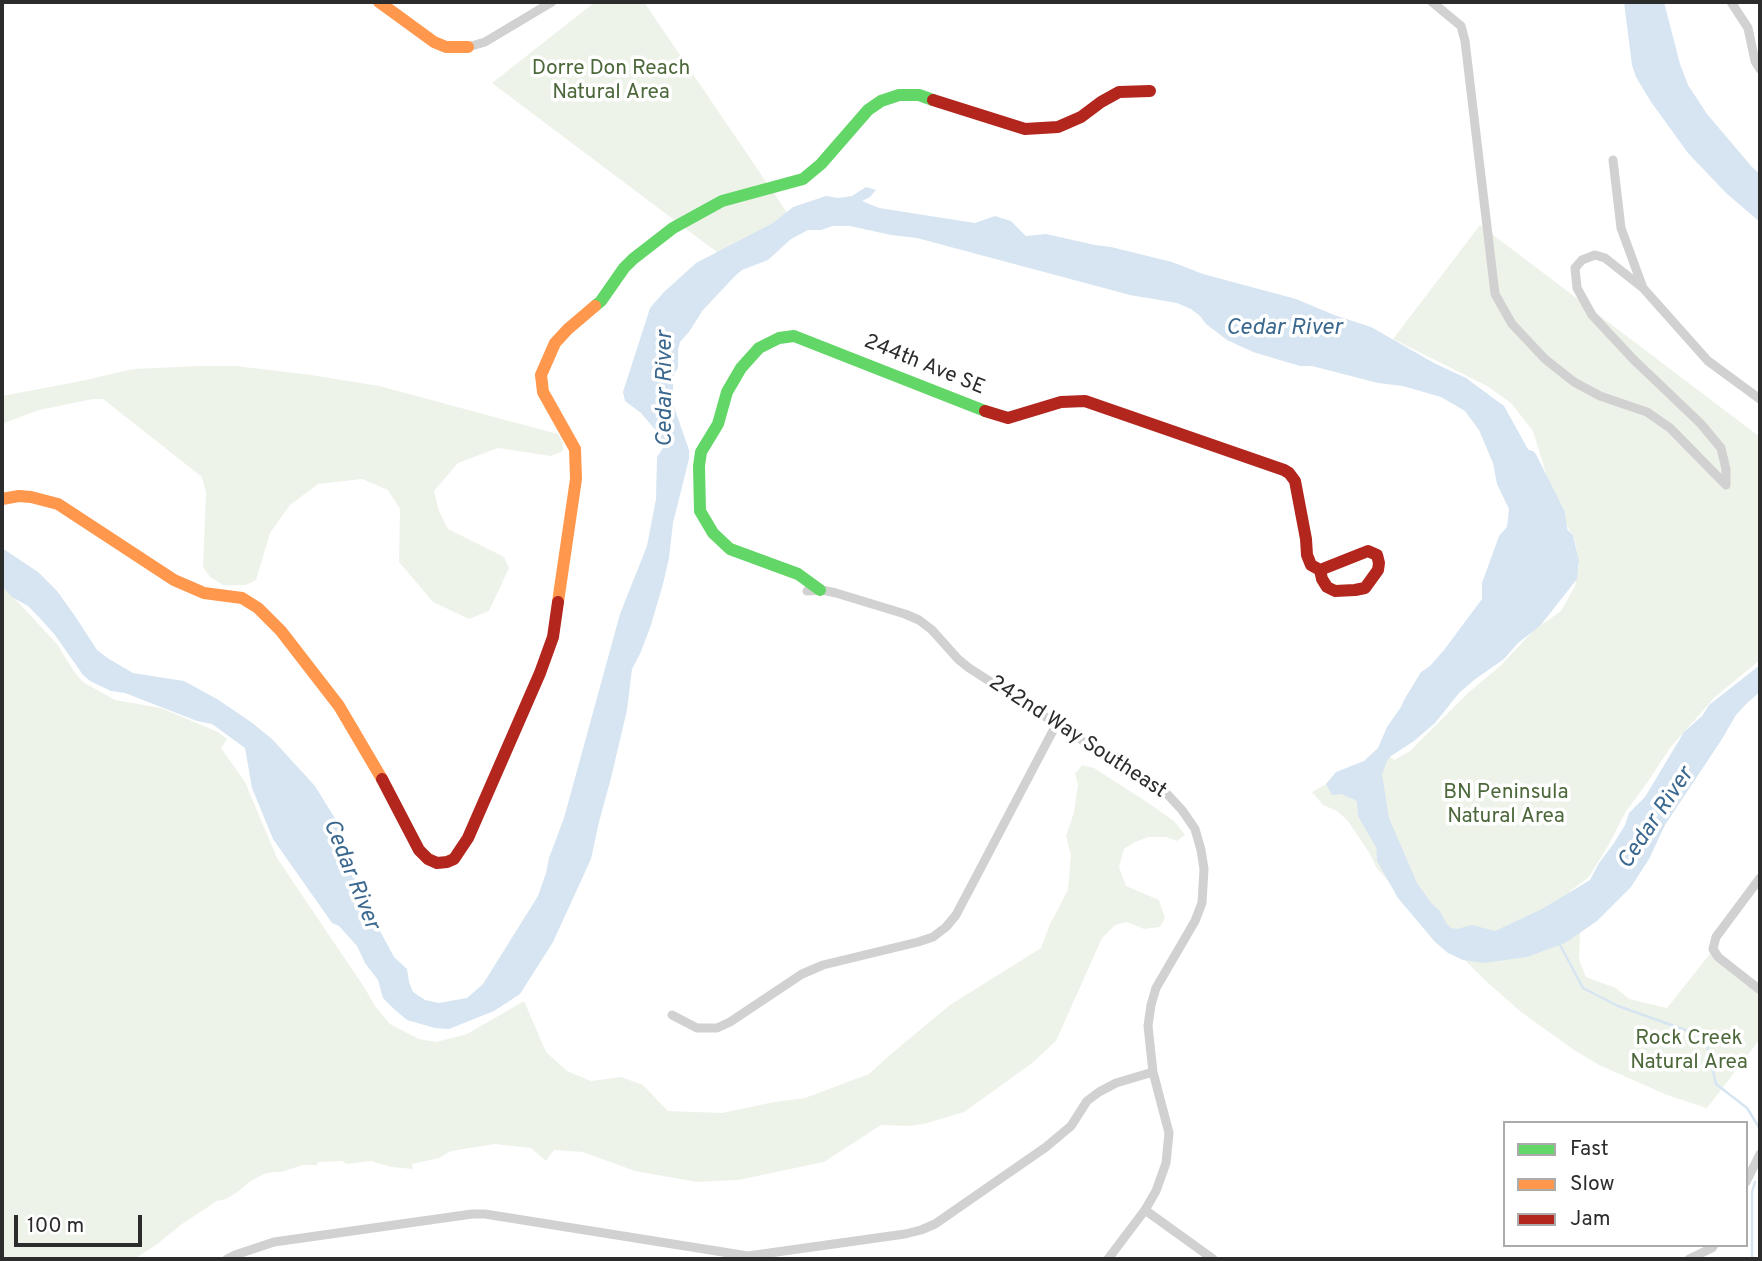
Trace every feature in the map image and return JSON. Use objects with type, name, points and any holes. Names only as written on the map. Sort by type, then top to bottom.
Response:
[{"type":"street","points":[[379,2],[434,42],[458,48],[485,42],[552,2]]},
{"type":"street","points":[[1432,2],[1461,26],[1465,41],[1495,294],[1512,324],[1545,359],[1574,382],[1600,396],[1647,412],[1670,428],[1726,485],[1726,469],[1721,448],[1701,424],[1633,359],[1592,315],[1577,288],[1576,268],[1582,260],[1595,255],[1605,258],[1643,288],[1708,361],[1760,399]]},
{"type":"street","points":[[1731,2],[1748,28],[1755,61],[1760,69]]},
{"type":"street","points":[[2,499],[31,496],[58,504],[174,580],[204,593],[242,598],[258,608],[281,631],[340,706],[374,763],[419,850],[437,863],[447,862],[454,859],[468,838],[553,637],[576,479],[575,449],[543,392],[541,374],[555,343],[601,301],[633,259],[673,228],[722,201],[803,179],[821,164],[868,110],[881,100],[899,95],[919,95],[1025,130],[1058,127],[1081,117],[1119,92],[1150,91]]},
{"type":"street","points":[[1613,160],[1620,228],[1643,288]]},
{"type":"street","name":"244th Ave SE","points":[[813,591],[798,574],[730,549],[713,533],[699,504],[701,452],[718,424],[727,392],[741,368],[759,348],[779,338],[794,336],[998,416],[1008,418],[1061,402],[1084,401],[1284,470],[1295,481],[1307,555],[1311,565],[1320,570],[1327,587],[1335,591],[1365,588],[1378,570],[1379,563],[1377,555],[1368,551],[1320,570]]},
{"type":"street","name":"242nd Way Southeast","points":[[813,591],[840,594],[919,620],[969,668],[1168,795],[1195,829],[1204,869],[1204,888],[1199,909],[1195,921],[1156,988],[1148,1026],[1153,1072],[1169,1133],[1169,1145],[1163,1175],[1145,1210]]},
{"type":"street","points":[[672,1016],[697,1028],[717,1028],[802,974],[823,965],[933,937],[956,915],[1057,723]]},
{"type":"street","points":[[1760,878],[1716,937],[1713,949],[1718,957],[1760,990]]},
{"type":"street","points":[[227,1259],[274,1242],[472,1214],[748,1256],[905,1234],[935,1224],[1053,1142],[1072,1126],[1087,1101],[1099,1092],[1116,1083],[1153,1072]]},
{"type":"street","points":[[1748,1178],[1760,1154]]},
{"type":"street","points":[[1108,1259],[1145,1210],[1213,1259]]},
{"type":"street","points":[[1689,1259],[1713,1247]]},
{"type":"green space","name":"Dorre Don Reach Natural Area","points":[[595,2],[644,2],[788,214],[718,253],[492,83]]},
{"type":"green space","name":"BN Peninsula Natural Area","points":[[1480,225],[1760,437],[1760,660],[1715,697],[1670,748],[1625,813],[1589,877],[1569,892],[1580,932],[1579,960],[1586,977],[1616,988],[1629,999],[1667,1008],[1713,950],[1760,986],[1760,1039],[1707,1108],[1667,1095],[1599,1065],[1521,1012],[1407,903],[1376,867],[1348,821],[1337,811],[1323,805],[1312,792],[1383,752],[1394,760],[1410,751],[1534,630],[1561,611],[1575,586],[1579,566],[1575,540],[1556,506],[1533,431],[1511,403],[1487,386],[1393,339]]},
{"type":"green space","points":[[236,366],[379,386],[558,434],[563,443],[563,451],[551,456],[498,448],[458,463],[434,491],[439,511],[448,529],[504,557],[509,568],[489,611],[469,619],[433,602],[399,562],[400,509],[388,490],[362,479],[318,484],[290,505],[270,533],[256,580],[246,585],[223,585],[210,577],[203,567],[206,493],[202,477],[103,399],[39,410],[2,424],[2,396],[133,369]]},
{"type":"green space","points":[[2,585],[57,644],[83,682],[115,700],[161,708],[218,732],[227,739],[221,748],[245,782],[277,858],[375,1006],[390,1024],[419,1039],[436,1042],[467,1034],[524,1001],[546,1052],[567,1071],[591,1081],[621,1077],[643,1085],[668,1111],[722,1113],[805,1098],[869,1074],[950,1005],[1041,948],[1068,890],[1071,855],[1066,836],[1074,812],[1078,785],[1075,774],[1082,765],[1094,768],[1150,804],[1174,821],[1185,835],[1177,841],[1166,837],[1149,837],[1135,842],[1124,849],[1119,867],[1126,886],[1159,900],[1165,918],[1160,927],[1144,929],[1127,922],[1115,925],[1102,938],[1056,1041],[1031,1064],[964,1112],[924,1124],[881,1125],[824,1162],[738,1180],[697,1182],[635,1171],[583,1152],[554,1150],[546,1161],[531,1148],[495,1144],[451,1151],[439,1158],[412,1164],[413,1169],[391,1167],[371,1161],[347,1164],[342,1161],[318,1162],[317,1165],[303,1165],[264,1174],[226,1199],[217,1201],[136,1258],[2,1259]]},
{"type":"water","points":[[1624,2],[1664,2],[1688,85],[1707,114],[1760,174],[1760,222],[1726,193],[1688,153],[1651,102],[1632,65]]},
{"type":"water","points":[[866,187],[876,190],[862,201],[879,208],[975,223],[995,216],[1011,221],[1026,236],[1046,234],[1111,247],[1296,299],[1371,327],[1466,378],[1504,406],[1529,451],[1545,508],[1573,535],[1579,561],[1577,579],[1540,626],[1518,643],[1504,659],[1459,693],[1435,723],[1387,761],[1382,774],[1389,818],[1417,883],[1447,924],[1457,929],[1472,925],[1495,931],[1542,909],[1590,880],[1625,825],[1629,813],[1645,797],[1684,732],[1702,716],[1709,705],[1760,665],[1760,692],[1736,715],[1665,825],[1649,859],[1631,887],[1597,921],[1565,943],[1527,957],[1484,963],[1463,960],[1448,953],[1435,942],[1398,898],[1377,861],[1376,835],[1370,812],[1355,800],[1341,794],[1332,795],[1326,784],[1336,772],[1364,761],[1378,748],[1387,727],[1421,672],[1444,650],[1482,599],[1482,583],[1499,536],[1507,527],[1509,509],[1497,484],[1493,463],[1479,430],[1465,411],[1441,397],[1403,386],[1378,383],[1312,366],[1300,366],[1253,352],[1227,340],[1191,309],[1177,303],[1130,295],[917,238],[850,226],[808,230],[791,239],[768,260],[742,270],[735,276],[703,310],[680,342],[678,368],[674,374],[673,404],[689,450],[689,459],[673,523],[663,584],[651,625],[632,669],[627,710],[591,859],[553,942],[520,994],[494,1011],[449,1029],[407,1020],[383,998],[378,980],[365,963],[357,946],[339,926],[332,923],[273,839],[252,788],[245,748],[212,724],[197,721],[125,693],[111,691],[90,681],[38,616],[2,586],[2,548],[38,572],[57,591],[97,650],[109,659],[133,673],[184,681],[217,699],[272,739],[315,786],[336,820],[346,843],[357,888],[394,957],[407,969],[413,992],[425,1000],[439,1003],[467,998],[483,984],[538,896],[564,818],[620,614],[647,546],[656,499],[657,457],[665,445],[641,413],[625,401],[623,392],[650,308],[696,263],[773,223],[793,207],[826,196],[852,196]]},
{"type":"waterway","name":"Cedar River","points":[[1529,458],[1557,514],[1561,541]]},
{"type":"waterway","name":"Cedar River","points":[[1366,788],[1366,814],[1385,847]]},
{"type":"waterway","points":[[1559,943],[1583,988],[1618,1006],[1705,1037],[1716,1084],[1747,1108],[1760,1129]]},
{"type":"waterway","points":[[1752,1259],[1752,1192],[1755,1182]]},
{"type":"traffic: fast","points":[[595,306],[624,268],[673,228],[722,201],[803,179],[821,164],[868,110],[881,101],[899,95],[919,95],[933,100]]},
{"type":"traffic: fast","points":[[820,590],[798,574],[730,549],[713,533],[700,511],[701,452],[718,424],[727,392],[741,368],[759,348],[779,338],[794,336],[985,411]]},
{"type":"traffic: slow","points":[[379,2],[434,42],[446,47],[468,47]]},
{"type":"traffic: slow","points":[[558,602],[576,479],[575,449],[543,392],[541,375],[555,343],[595,306]]},
{"type":"traffic: slow","points":[[2,499],[31,497],[58,504],[174,580],[204,593],[242,598],[258,608],[281,631],[339,706],[382,779]]},
{"type":"traffic: jam","points":[[933,100],[1025,129],[1058,127],[1081,117],[1119,92],[1150,91]]},
{"type":"traffic: jam","points":[[985,411],[1008,418],[1061,402],[1085,401],[1284,470],[1295,481],[1311,565],[1320,570],[1368,551],[1377,555],[1379,563],[1378,570],[1365,588],[1355,590],[1335,591],[1327,587],[1320,570]]},
{"type":"traffic: jam","points":[[382,779],[419,850],[437,863],[454,859],[468,838],[540,673],[553,637],[558,602]]},
{"type":"park label","name":"Rock Creek Natural Area","points":[[1689,1052]]}]
